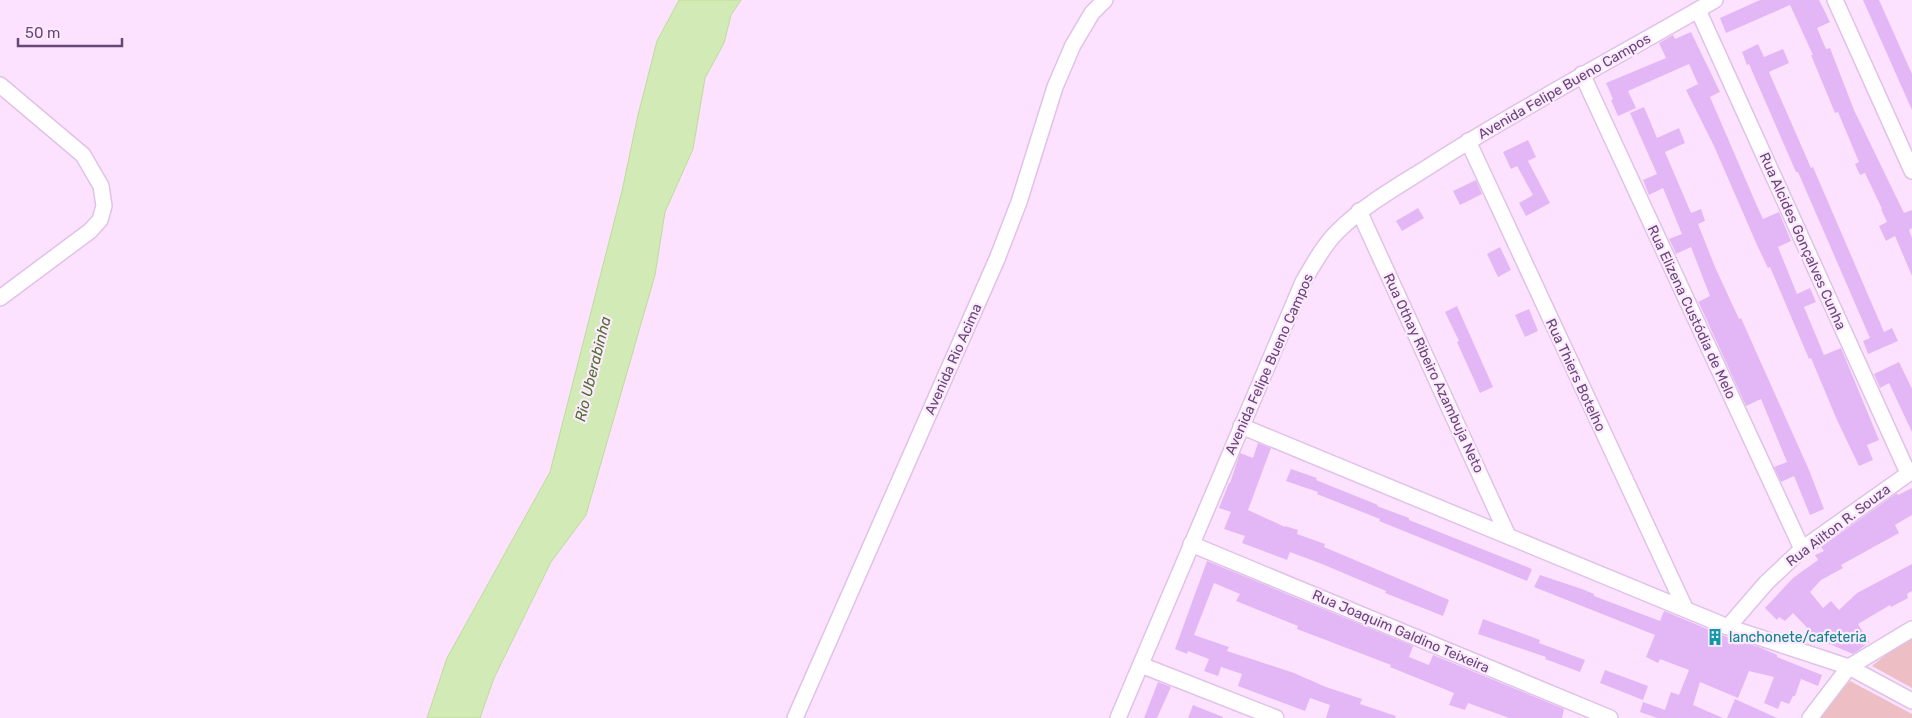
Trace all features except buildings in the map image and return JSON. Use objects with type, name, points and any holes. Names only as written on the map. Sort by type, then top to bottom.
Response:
[{"type":"street","name":"Avenida Rio Acima","points":[[796,718],[997,259],[1019,202],[1055,87],[1070,53],[1092,14],[1105,0]]},
{"type":"street","name":"Avenida Felipe Bueno Campos","points":[[1118,718],[1303,282],[1318,256],[1335,233],[1359,211],[1468,141],[1582,74],[1715,0]]},
{"type":"street","points":[[1835,0],[1912,171]]},
{"type":"street","name":"Rua Alcides Gonçalves Cunha","points":[[1698,10],[1910,472]]},
{"type":"street","name":"Rua Elizena Custódia de Melo","points":[[1582,74],[1802,549]]},
{"type":"street","points":[[0,84],[83,156],[101,186],[104,206],[100,220],[90,231],[0,298]]},
{"type":"street","name":"Rua Thiers Botelho","points":[[1468,141],[1685,608]]},
{"type":"street","name":"Rua Othay Ribeiro Azambuja Neto","points":[[1359,211],[1508,536]]},
{"type":"street","points":[[1241,426],[1728,627],[1849,667],[1912,701]]},
{"type":"street","name":"Rua Ailton R. Souza","points":[[1728,627],[1766,583],[1802,549],[1910,472]]},
{"type":"street","name":"Rua Joaquim Galdino Teixeira","points":[[1191,544],[1610,718]]},
{"type":"street","points":[[1810,718],[1849,667],[1912,629]]},
{"type":"street","points":[[1141,665],[1276,718]]},
{"type":"shaded area","points":[[1912,633],[1912,688],[1872,666]]},
{"type":"shaded area","points":[[1850,681],[1912,714],[1912,718],[1817,718]]},
{"type":"water","name":"Rio Uberabinha","points":[[679,0],[741,0],[731,15],[724,43],[705,78],[693,149],[665,212],[655,275],[586,515],[551,562],[494,678],[480,718],[427,718],[447,658],[550,472],[622,191],[638,115],[657,41]]},
{"type":"place","name":"lanchonete/cafeteria","points":[[1715,637]]}]
